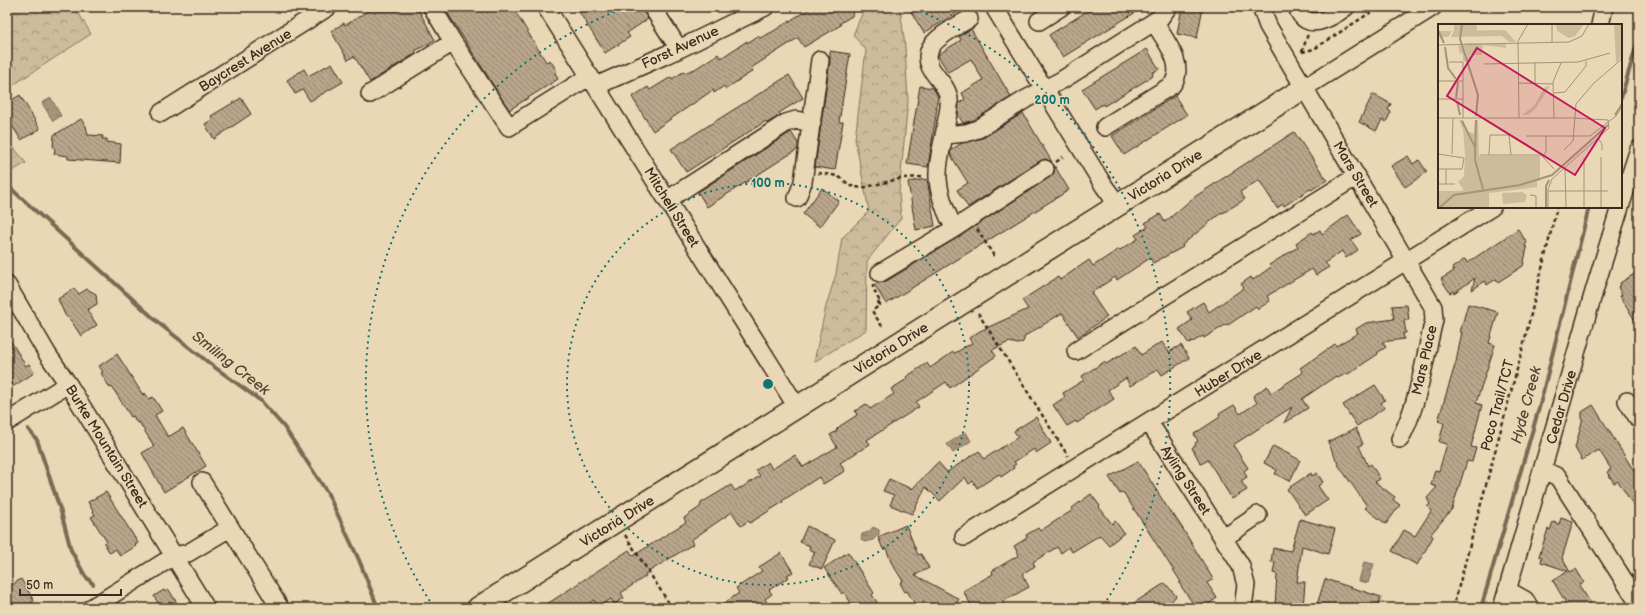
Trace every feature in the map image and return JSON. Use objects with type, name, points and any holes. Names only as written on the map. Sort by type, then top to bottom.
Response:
[{"type":"main road","name":"Victoria Drive","points":[[478,608],[1304,88]]},
{"type":"street","name":"Baycrest Avenue","points":[[161,113],[328,7]]},
{"type":"street","points":[[370,94],[453,42],[432,7]]},
{"type":"street","name":"Mitchell Street","points":[[546,7],[797,407]]},
{"type":"street","points":[[652,7],[679,49]]},
{"type":"street","points":[[994,7],[1104,186],[1118,205]]},
{"type":"street","points":[[1039,21],[1061,7]]},
{"type":"street","points":[[945,135],[973,132],[1044,89],[1062,80],[1154,22],[1160,18],[1168,7]]},
{"type":"street","points":[[1261,7],[1268,26],[1304,88]]},
{"type":"street","points":[[1297,7],[1302,16],[1313,22],[1329,19],[1346,7]]},
{"type":"street","name":"Victoria Drive","points":[[1304,88],[1433,7]]},
{"type":"street","points":[[1600,24],[1604,7]]},
{"type":"street","name":"Forst Avenue","points":[[453,42],[509,127],[593,81],[679,49],[759,8]]},
{"type":"street","points":[[955,228],[947,216],[938,173],[945,135],[949,98],[945,88],[931,69],[928,54],[932,44],[937,39],[969,19]]},
{"type":"street","points":[[1105,127],[1172,85],[1174,82],[1177,72],[1175,57],[1154,22]]},
{"type":"street","points":[[797,198],[802,186],[805,171],[820,60]]},
{"type":"street","name":"Mars Street","points":[[1304,88],[1407,260]]},
{"type":"street","points":[[667,200],[786,123],[796,120],[812,123]]},
{"type":"street","name":"Cedar Drive","points":[[1622,203],[1639,149]]},
{"type":"street","points":[[876,281],[1045,169]]},
{"type":"street","points":[[1076,351],[1358,176]]},
{"type":"street","name":"Huber Drive","points":[[964,537],[1490,208]]},
{"type":"street","name":"Cedar Drive","points":[[1502,608],[1595,288],[1620,208]]},
{"type":"street","name":"Mars Place","points":[[1400,439],[1414,407],[1434,315],[1432,303],[1407,260]]},
{"type":"street","name":"Burke Mountain Street","points":[[7,284],[48,355],[68,384],[206,608]]},
{"type":"street","points":[[7,422],[68,384]]},
{"type":"street","points":[[1627,401],[1639,420]]},
{"type":"street","name":"Ayling Street","points":[[1149,422],[1238,560],[1244,574],[1246,590],[1243,608]]},
{"type":"street","points":[[1543,470],[1558,476],[1639,604]]},
{"type":"street","points":[[202,482],[280,608]]},
{"type":"street","points":[[1224,538],[1258,515]]},
{"type":"street","points":[[92,608],[174,556],[188,553],[230,528]]},
{"type":"street","points":[[1507,590],[1525,600],[1530,608]]},
{"type":"path","points":[[1308,33],[1302,52],[1314,48],[1379,7]]},
{"type":"path","points":[[805,171],[838,176],[851,186],[862,188],[903,178],[923,177],[938,173]]},
{"type":"path","name":"Poco Trail/TCT","points":[[1453,608],[1523,347],[1557,208]]},
{"type":"path","points":[[976,228],[994,256]]},
{"type":"path","points":[[876,281],[879,300],[877,301],[880,305],[872,311],[882,326]]},
{"type":"path","points":[[968,299],[1075,468]]},
{"type":"path","points":[[627,538],[672,608]]},
{"type":"green space","points":[[7,7],[75,7],[91,34],[7,89]]},
{"type":"green space","points":[[865,7],[900,7],[905,47],[908,101],[899,193],[901,218],[867,261],[866,330],[814,362],[826,306],[836,274],[842,238],[869,211],[855,139],[866,50],[853,35]]},
{"type":"green space","points":[[7,139],[26,163],[7,174]]},
{"type":"water","points":[[51,98],[61,116],[53,121],[42,103]]},
{"type":"water","points":[[966,432],[971,441],[953,453],[947,444]]},
{"type":"water","points":[[873,527],[879,530],[879,534],[873,540],[864,542],[861,539],[862,534],[869,532]]},
{"type":"water","points":[[1364,562],[1374,564],[1368,583],[1359,581]]},
{"type":"building","points":[[374,7],[417,7],[435,40],[415,51],[416,53],[370,82],[354,56],[348,60],[331,31],[344,23],[345,25],[349,23]]},
{"type":"building","points":[[444,7],[510,7],[518,16],[546,62],[550,60],[557,71],[555,73],[558,79],[509,110]]},
{"type":"building","points":[[576,7],[642,7],[648,19],[627,33],[630,37],[605,53]]},
{"type":"building","points":[[812,7],[853,7],[852,16],[840,23],[841,25],[804,47],[798,38],[751,68],[753,71],[726,89],[724,86],[714,93],[713,90],[653,131],[632,97],[648,87],[650,90],[671,77],[672,79],[683,72],[684,73],[695,69],[718,54],[721,58],[747,41],[747,43],[758,36],[760,38],[772,32]]},
{"type":"building","points":[[908,7],[966,7],[924,33]]},
{"type":"building","points":[[1094,7],[1144,7],[1063,57],[1049,35]]},
{"type":"building","points":[[1182,7],[1203,7],[1197,38],[1177,34]]},
{"type":"building","points":[[971,29],[1011,97],[974,120],[963,123],[958,115],[959,103],[965,99],[962,93],[983,80],[971,59],[948,72],[938,56],[961,40],[959,36]]},
{"type":"building","points":[[1147,49],[1159,69],[1152,73],[1153,76],[1104,106],[1103,104],[1095,109],[1082,89]]},
{"type":"building","points":[[830,51],[850,54],[839,122],[843,122],[835,170],[815,167],[830,61]]},
{"type":"building","points":[[332,63],[343,82],[310,101],[303,90],[295,94],[287,80],[304,69],[308,76]]},
{"type":"building","points":[[789,75],[803,98],[779,113],[781,115],[767,123],[766,121],[686,172],[671,149]]},
{"type":"building","points":[[920,86],[933,88],[938,96],[928,167],[907,164]]},
{"type":"building","points":[[1373,94],[1391,104],[1388,110],[1391,112],[1386,122],[1382,120],[1376,131],[1359,122]]},
{"type":"building","points":[[20,95],[40,129],[21,140],[10,122],[7,124],[7,103]]},
{"type":"building","points":[[1175,96],[1187,115],[1124,155],[1112,136]]},
{"type":"building","points":[[241,98],[251,114],[214,139],[205,124],[213,119],[211,116]]},
{"type":"building","points":[[1023,113],[1052,162],[1045,159],[1040,161],[968,207],[957,190],[968,183],[950,154],[951,150],[962,143],[983,138]]},
{"type":"building","points":[[81,119],[86,126],[88,135],[103,136],[102,139],[107,139],[107,142],[121,144],[120,163],[68,159],[68,156],[54,154],[54,135]]},
{"type":"building","points":[[791,132],[798,143],[798,149],[707,207],[698,192]]},
{"type":"building","points":[[1294,132],[1327,180],[1284,206],[1283,204],[1277,208],[1259,180],[1240,192],[1245,199],[1223,213],[1222,212],[1182,245],[1183,247],[1153,263],[1150,258],[1117,280],[1115,277],[1091,293],[1107,317],[1078,337],[1062,313],[1025,336],[1023,342],[1018,344],[1009,342],[992,350],[996,356],[950,388],[946,382],[916,402],[919,407],[867,440],[870,444],[840,463],[845,471],[823,484],[819,477],[750,523],[748,521],[741,526],[732,512],[691,540],[693,544],[645,574],[646,576],[621,593],[624,598],[614,604],[611,599],[598,607],[594,600],[582,608],[541,608],[629,550],[633,556],[686,522],[684,518],[700,507],[701,503],[731,485],[735,491],[760,476],[756,470],[768,462],[772,469],[795,455],[803,467],[837,447],[830,435],[837,431],[836,430],[840,426],[857,415],[855,411],[866,404],[870,409],[894,394],[891,389],[907,379],[906,377],[927,363],[930,368],[953,352],[955,353],[972,343],[969,338],[980,331],[1028,309],[1022,300],[1058,277],[1060,280],[1089,260],[1093,266],[1119,249],[1120,250],[1138,239],[1135,235],[1148,227],[1145,223],[1160,214],[1165,222],[1193,198]]},
{"type":"building","points":[[1408,156],[1413,164],[1419,160],[1427,172],[1405,187],[1391,166]]},
{"type":"building","points":[[1054,165],[1069,190],[886,304],[874,284],[885,282],[960,236],[1050,177],[1054,173]]},
{"type":"building","points":[[927,179],[935,226],[916,230],[908,182]]},
{"type":"building","points":[[822,188],[839,201],[820,227],[803,214]]},
{"type":"building","points":[[1348,215],[1361,234],[1351,240],[1358,250],[1346,258],[1342,251],[1325,263],[1329,267],[1316,275],[1312,269],[1267,296],[1270,301],[1258,309],[1256,306],[1228,325],[1227,324],[1204,338],[1203,336],[1189,344],[1179,329],[1192,320],[1187,312],[1203,302],[1209,312],[1244,288],[1241,284],[1251,277],[1253,280],[1271,267],[1269,265],[1298,247],[1296,243],[1312,232],[1313,234],[1320,230],[1322,234]]},
{"type":"building","points":[[1518,229],[1527,243],[1525,245],[1527,248],[1523,266],[1498,282],[1496,279],[1487,285],[1485,281],[1472,290],[1475,278],[1454,293],[1453,291],[1450,293],[1441,279],[1454,271],[1452,268],[1465,259],[1467,263]]},
{"type":"building","points":[[1639,271],[1639,327],[1620,296],[1622,295],[1618,287],[1621,285],[1620,283]]},
{"type":"building","points":[[74,288],[79,294],[87,289],[96,294],[97,304],[87,310],[97,325],[81,336],[72,322],[65,315],[58,299]]},
{"type":"building","points":[[1468,304],[1498,312],[1489,343],[1495,345],[1476,403],[1482,405],[1471,447],[1476,448],[1472,462],[1467,461],[1452,509],[1431,534],[1433,537],[1417,565],[1392,551],[1404,530],[1415,536],[1431,511],[1427,507],[1430,504],[1427,498],[1437,487],[1431,485],[1435,470],[1439,471],[1447,444],[1439,442],[1444,423],[1438,421],[1456,362],[1462,332],[1460,332]]},
{"type":"building","points":[[1407,305],[1409,320],[1404,320],[1406,333],[1403,333],[1404,339],[1382,342],[1386,347],[1377,353],[1378,354],[1348,374],[1347,373],[1338,378],[1336,376],[1302,399],[1308,408],[1284,423],[1292,407],[1233,445],[1248,468],[1244,471],[1247,477],[1241,481],[1247,490],[1232,499],[1208,460],[1201,464],[1192,448],[1198,441],[1194,434],[1220,417],[1219,414],[1234,405],[1240,414],[1257,403],[1253,396],[1267,386],[1271,393],[1301,374],[1303,372],[1300,368],[1335,344],[1336,346],[1358,333],[1356,329],[1366,323],[1394,319],[1392,306]]},
{"type":"building","points":[[7,335],[26,366],[29,364],[34,373],[14,386],[12,383],[7,386]]},
{"type":"building","points":[[1162,342],[1169,352],[1181,345],[1189,358],[1162,375],[1158,369],[1130,386],[1126,378],[1108,390],[1114,399],[1077,423],[1076,421],[1067,426],[1053,405],[1065,397],[1063,393],[1084,380],[1082,376],[1104,362],[1106,364],[1136,346],[1141,355]]},
{"type":"building","points":[[117,354],[143,395],[145,393],[149,399],[153,397],[162,411],[155,415],[168,437],[183,428],[206,466],[164,492],[142,453],[154,446],[139,422],[137,423],[133,416],[131,417],[112,387],[110,388],[101,373],[103,372],[99,366]]},
{"type":"building","points":[[1375,385],[1385,400],[1381,403],[1384,408],[1357,426],[1343,405]]},
{"type":"building","points":[[1593,405],[1639,479],[1639,514],[1618,481],[1614,483],[1607,472],[1611,469],[1599,450],[1582,460],[1575,448],[1582,422],[1582,412]]},
{"type":"building","points":[[1036,417],[1051,443],[1036,453],[1034,449],[1014,462],[1016,464],[1013,466],[1014,468],[1001,477],[999,474],[977,488],[973,481],[969,484],[965,477],[940,501],[926,487],[912,514],[890,505],[894,495],[883,491],[889,479],[912,489],[938,462],[947,472],[979,451],[984,459],[1018,437],[1014,431]]},
{"type":"building","points":[[1356,428],[1363,444],[1359,446],[1368,466],[1371,464],[1380,479],[1375,482],[1395,497],[1393,500],[1400,505],[1386,524],[1365,508],[1367,506],[1339,466],[1328,442]]},
{"type":"building","points":[[1273,446],[1300,460],[1290,481],[1275,474],[1277,470],[1264,463]]},
{"type":"building","points":[[1138,461],[1172,515],[1173,514],[1181,526],[1213,579],[1207,583],[1217,598],[1203,608],[1196,608],[1123,492],[1120,494],[1109,477]]},
{"type":"building","points":[[1311,473],[1312,476],[1317,473],[1323,482],[1318,486],[1328,500],[1305,515],[1287,489]]},
{"type":"building","points":[[106,492],[138,543],[135,545],[136,546],[120,556],[116,549],[110,553],[104,543],[107,542],[91,517],[95,515],[88,502]]},
{"type":"building","points":[[1091,494],[1112,524],[1115,521],[1124,533],[1109,545],[1100,535],[1072,552],[1069,547],[1061,553],[1057,547],[1033,562],[1035,566],[1022,574],[1029,587],[1002,602],[1006,608],[973,608],[963,591],[993,574],[992,571],[1019,555],[1014,546],[1027,538],[1026,535],[1038,528],[1040,531],[1073,510],[1072,508]]},
{"type":"building","points":[[1561,518],[1573,522],[1562,558],[1570,572],[1576,569],[1584,582],[1579,585],[1594,608],[1569,608],[1553,581],[1568,571],[1541,562],[1542,557],[1539,556],[1548,529],[1550,530],[1553,522],[1559,524]]},
{"type":"building","points":[[1300,519],[1335,529],[1328,554],[1302,546],[1297,582],[1305,582],[1303,608],[1275,607],[1277,574],[1273,573],[1275,562],[1271,562],[1273,548],[1291,551]]},
{"type":"building","points":[[906,525],[918,555],[921,554],[929,568],[915,575],[959,599],[954,608],[922,608],[915,604],[907,591],[905,592],[900,583],[903,581],[891,562],[886,548],[883,549],[878,537]]},
{"type":"building","points":[[807,526],[835,540],[822,569],[809,564],[815,552],[809,549],[810,546],[800,542]]},
{"type":"building","points":[[848,552],[874,593],[872,595],[881,608],[854,608],[844,592],[842,594],[824,568]]},
{"type":"building","points":[[781,553],[793,572],[787,575],[789,577],[769,590],[772,594],[765,599],[767,603],[759,608],[717,608],[739,593],[736,588],[762,571],[759,567]]},
{"type":"building","points":[[21,579],[34,601],[23,608],[7,608],[7,588]]},
{"type":"building","points":[[1325,579],[1381,597],[1377,608],[1316,608]]},
{"type":"building","points":[[1165,583],[1176,596],[1166,608],[1126,608]]},
{"type":"building","points":[[164,590],[165,592],[169,590],[180,608],[161,608],[154,596]]},
{"type":"waterway","name":"Hyde Creek","points":[[1622,95],[1639,37]]},
{"type":"waterway","name":"Smiling Creek","points":[[7,185],[161,325],[261,401],[284,427],[327,492],[359,560],[378,608]]},
{"type":"waterway","name":"Hyde Creek","points":[[1481,608],[1539,408],[1589,208]]},
{"type":"waterway","points":[[28,429],[37,440],[61,512],[71,550],[85,576],[93,584]]}]
